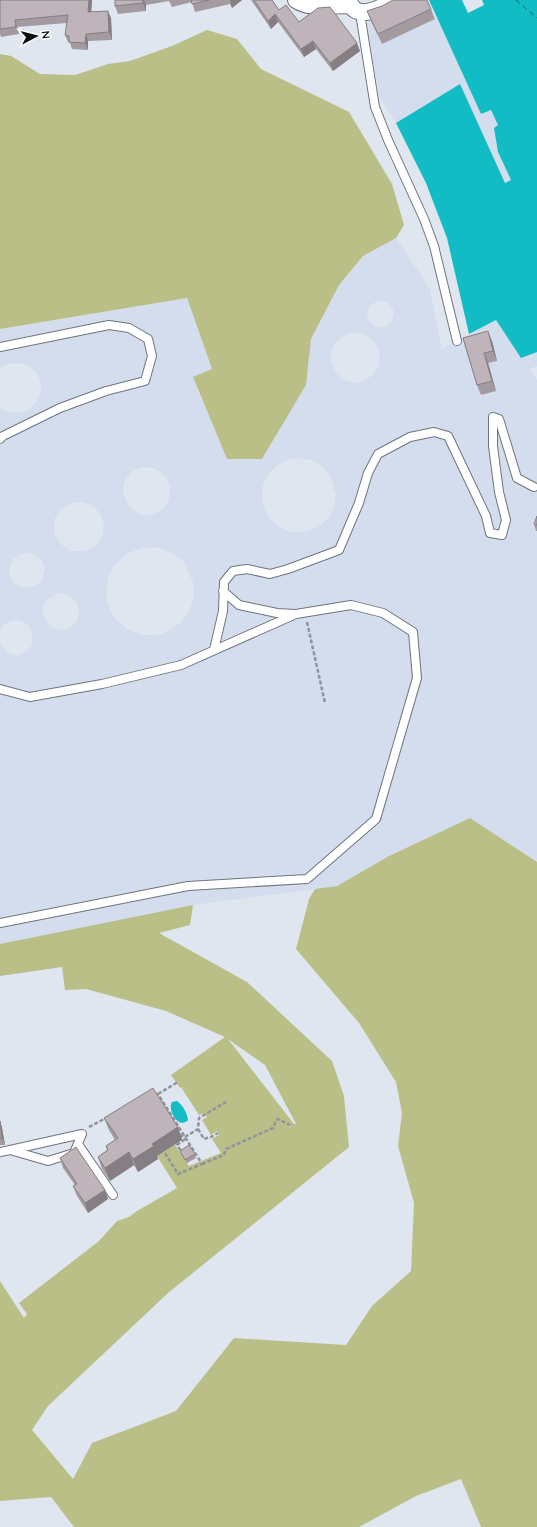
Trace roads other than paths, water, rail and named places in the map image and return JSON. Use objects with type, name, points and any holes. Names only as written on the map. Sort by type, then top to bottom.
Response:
[{"type":"street","points":[[296,0],[303,5],[315,7],[353,6],[369,12],[393,0]]},
{"type":"lane","points":[[353,6],[376,107],[388,140],[434,246],[451,311],[457,341]]},
{"type":"lane","points":[[0,347],[109,324],[129,328],[148,339],[152,356],[145,381],[106,391],[60,408],[3,436],[0,439]]},
{"type":"lane","points":[[214,650],[223,610],[224,582],[233,571],[247,569],[270,574],[340,550],[359,503],[368,473],[378,454],[410,437],[434,432],[448,436],[486,516],[490,533],[502,535],[506,520],[498,492],[493,446],[493,417],[499,418],[517,478],[534,487]]},
{"type":"lane","points":[[0,923],[188,886],[307,879],[376,819],[417,678],[413,632],[383,613],[351,605],[296,614],[277,613],[239,605],[223,591]]},
{"type":"lane","points":[[0,689],[30,697],[102,684],[181,665],[296,614]]},
{"type":"lane","points":[[0,1152],[82,1134],[74,1153],[48,1160],[10,1150]]},
{"type":"lane","points":[[78,1144],[113,1195]]},
{"type":"water","points":[[429,0],[462,0],[468,13],[484,5],[482,0],[537,0],[537,352],[521,358],[496,320],[469,334],[447,238],[426,183],[396,123],[460,84],[505,183],[511,180],[498,152],[494,128],[498,125],[491,110],[481,114]]},
{"type":"water","points":[[177,1101],[183,1107],[187,1115],[188,1120],[185,1122],[181,1123],[172,1114],[172,1102]]}]
